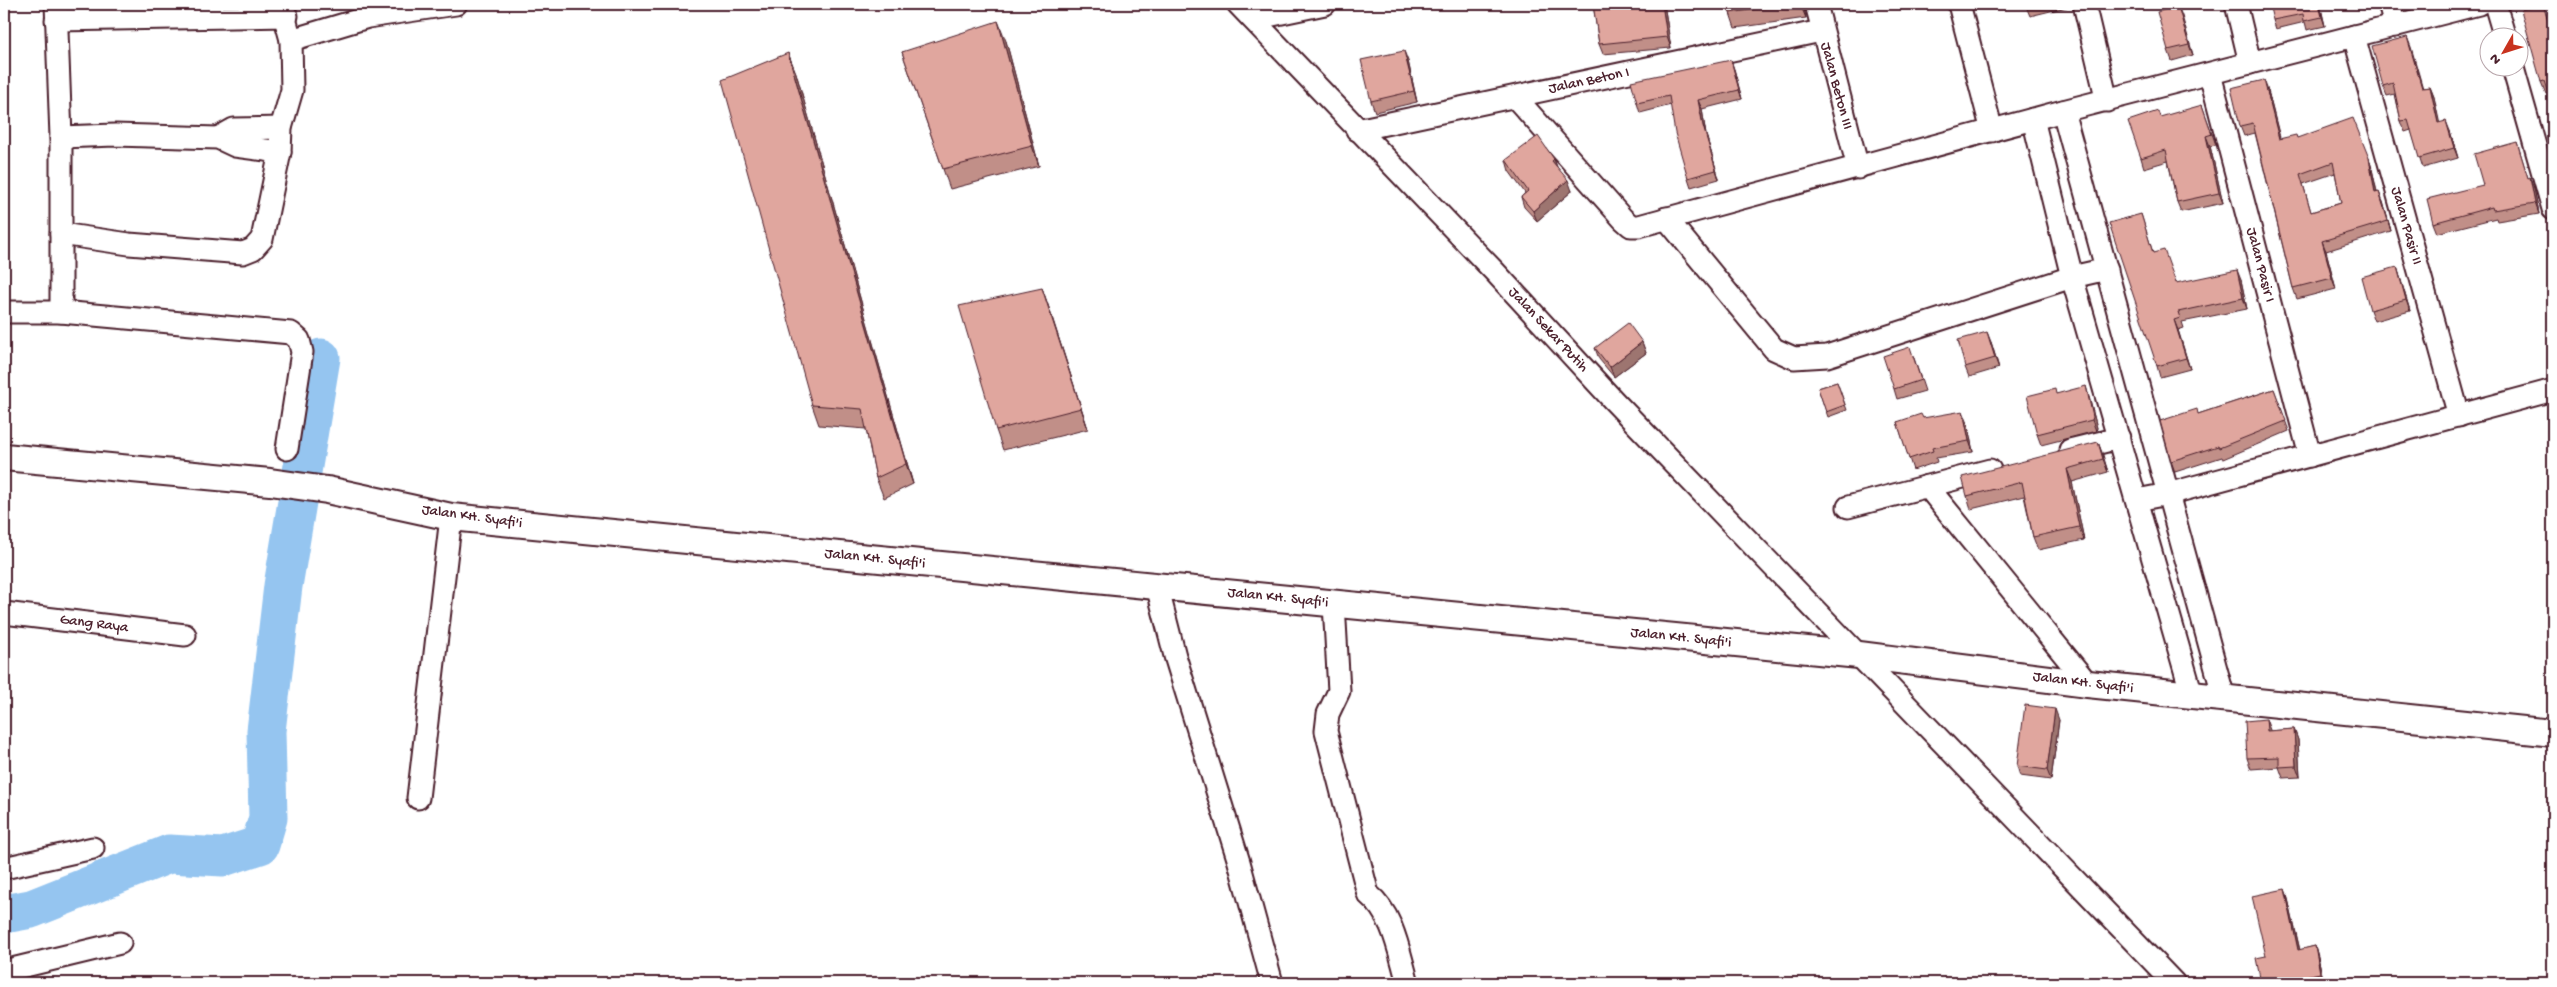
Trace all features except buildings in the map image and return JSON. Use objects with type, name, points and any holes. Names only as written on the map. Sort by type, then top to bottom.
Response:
[{"type":"main road","name":"Jalan KH. Syafi'i","points":[[4,457],[270,482],[327,490],[451,517],[1859,655],[2088,684],[2553,733]]},
{"type":"street","points":[[291,40],[368,17],[456,4]]},
{"type":"street","name":"Jalan Sekar Putih","points":[[1238,4],[2174,983]]},
{"type":"street","points":[[1253,19],[1324,4]]},
{"type":"street","name":"Jalan Beton III","points":[[1816,4],[1821,31],[1858,168]]},
{"type":"street","points":[[1959,4],[1992,131]]},
{"type":"street","points":[[2084,4],[2107,100]]},
{"type":"street","points":[[2236,4],[2250,63]]},
{"type":"street","points":[[2389,4],[2395,26]]},
{"type":"street","points":[[1515,97],[1627,223],[1639,226],[1858,168],[2032,119],[2479,4]]},
{"type":"street","points":[[2495,4],[2502,28]]},
{"type":"street","points":[[61,234],[129,244],[243,252],[253,248],[262,239],[280,152],[281,128],[292,90],[291,40],[284,10],[56,12],[61,137],[61,234],[61,312]]},
{"type":"street","name":"Jalan Beton I","points":[[1357,130],[1821,31]]},
{"type":"street","name":"Jalan Pasir II","points":[[2354,36],[2459,416]]},
{"type":"street","name":"Jalan Pasir I","points":[[2210,74],[2310,456]]},
{"type":"street","points":[[2516,78],[2553,208]]},
{"type":"street","points":[[2063,111],[2224,698]]},
{"type":"street","points":[[2032,119],[2072,278],[2192,695]]},
{"type":"street","points":[[218,138],[234,129],[281,128]]},
{"type":"street","points":[[61,137],[115,135],[218,138],[235,146],[280,152]]},
{"type":"street","points":[[1666,218],[1774,349],[1794,358],[1827,356],[2072,278],[2107,269]]},
{"type":"street","points":[[4,312],[61,312],[291,333],[299,340],[302,352],[287,449]]},
{"type":"street","points":[[2137,500],[2168,494],[2553,390]]},
{"type":"street","points":[[2052,455],[2119,438]]},
{"type":"street","points":[[1848,507],[2013,465]]},
{"type":"street","points":[[1927,486],[2088,684]]},
{"type":"street","points":[[418,798],[451,517]]},
{"type":"street","points":[[1158,586],[1175,656],[1239,862],[1272,983]]},
{"type":"street","points":[[1334,604],[1339,691],[1328,714],[1326,731],[1366,888],[1368,894],[1381,905],[1388,916],[1408,983]]},
{"type":"street","name":"Gang Raya","points":[[4,613],[185,635]]},
{"type":"street","points":[[4,868],[93,848]]},
{"type":"street","points":[[4,970],[120,943]]},
{"type":"waterway","points":[[4,914],[31,909],[169,854],[223,857],[260,845],[268,818],[266,731],[283,586],[321,358]]}]
